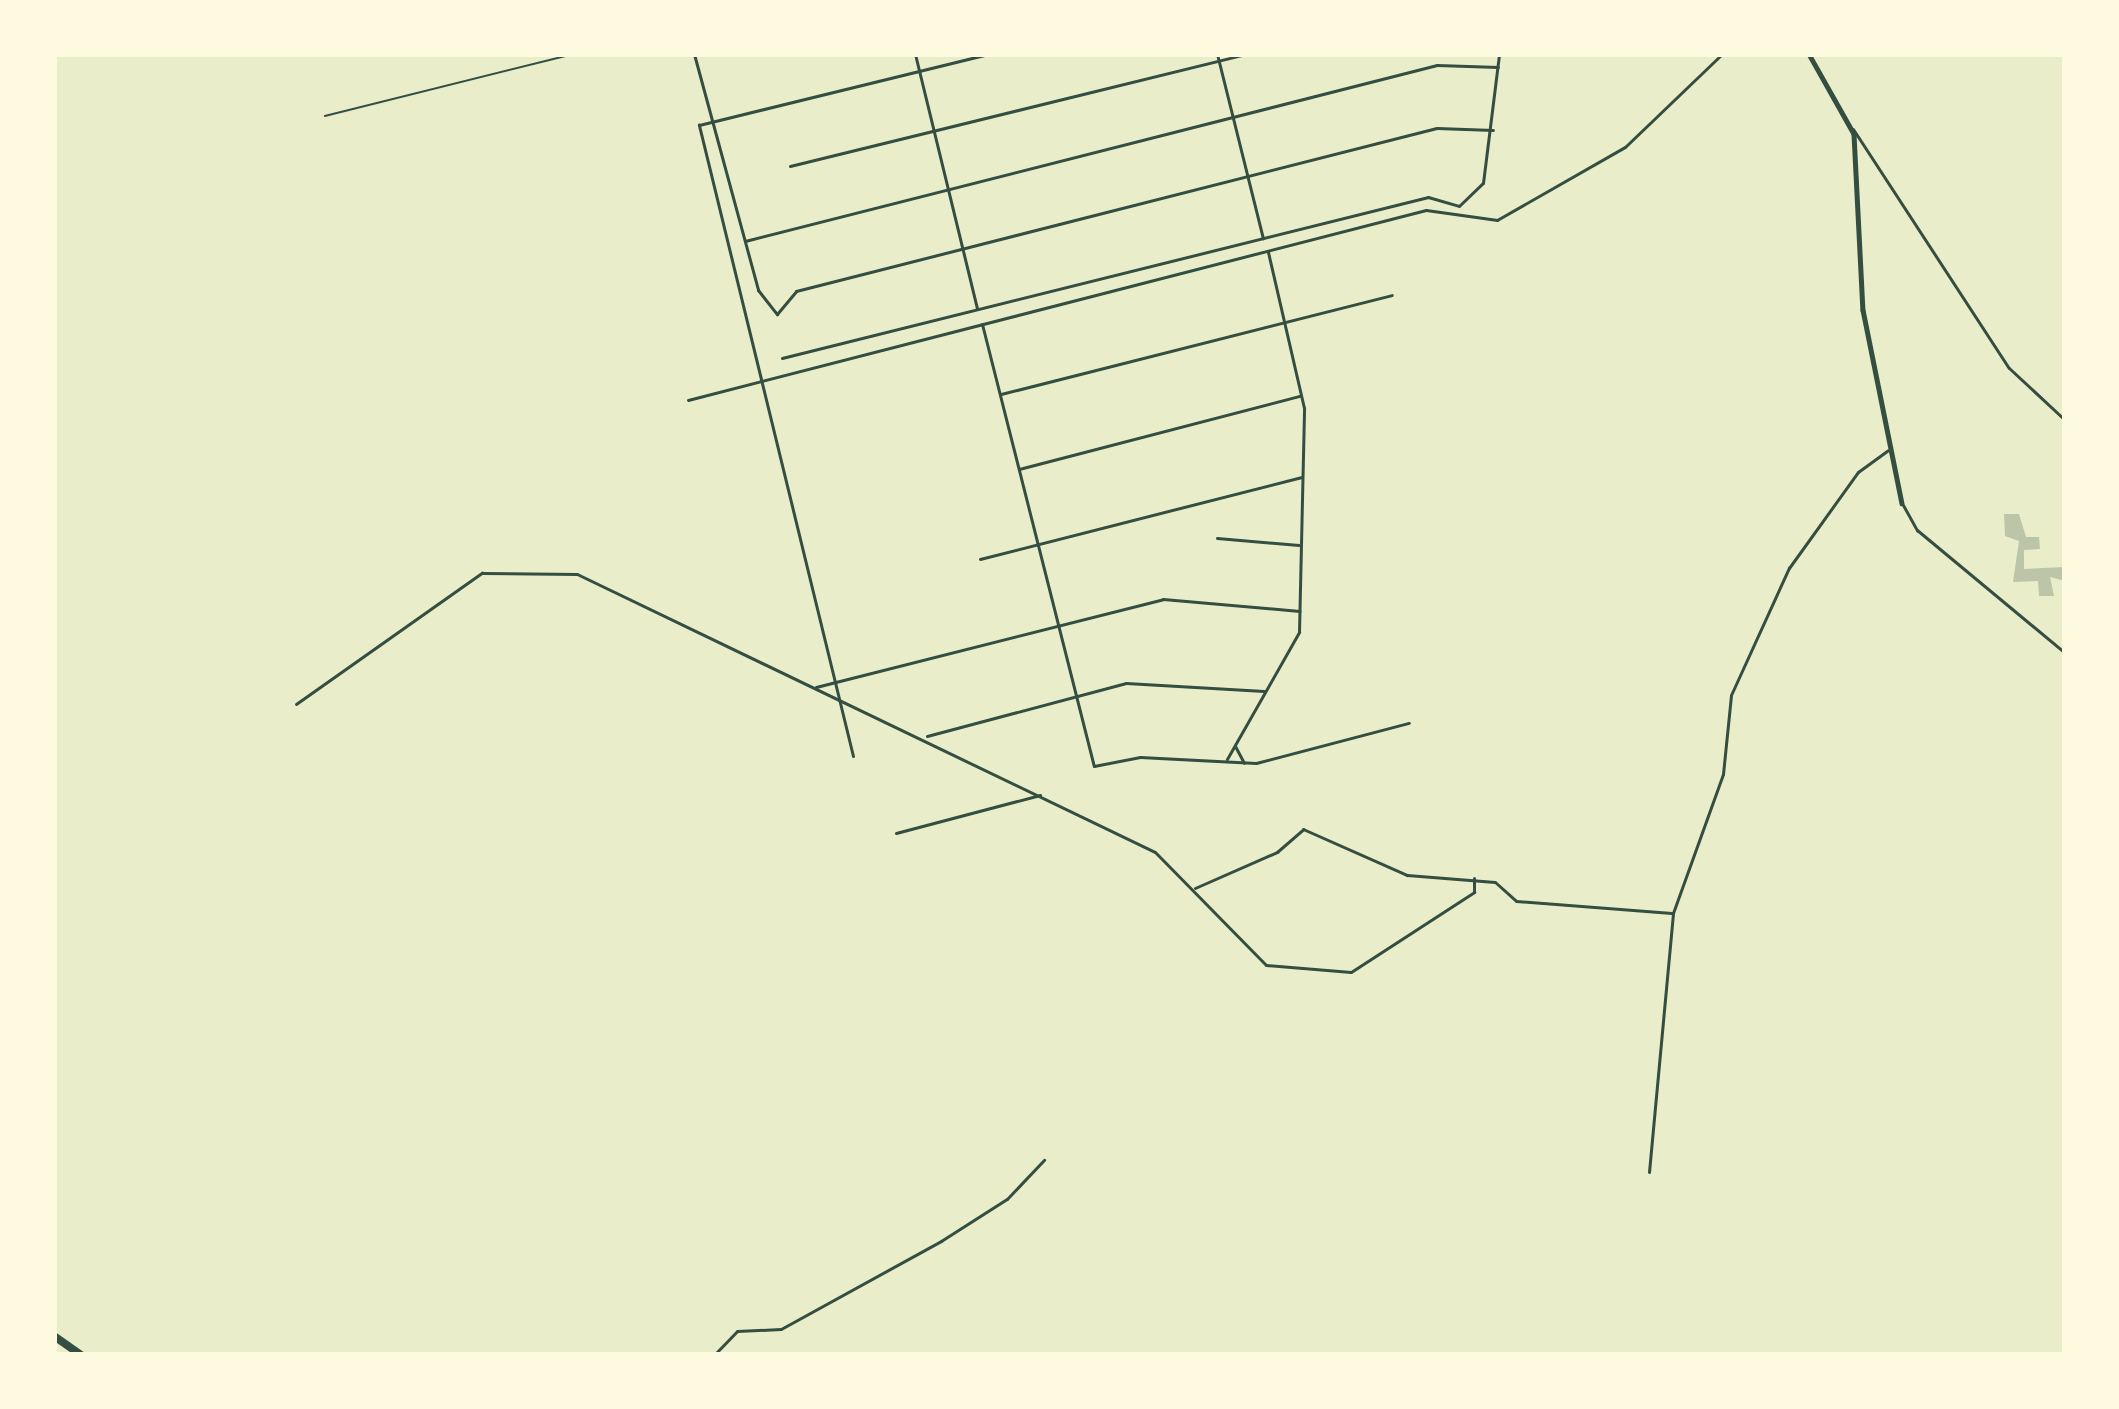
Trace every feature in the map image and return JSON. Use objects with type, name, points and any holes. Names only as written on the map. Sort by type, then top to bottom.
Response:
[{"type":"highway","points":[[54,1336],[81,1355]]},
{"type":"street","points":[[694,54],[743,242],[768,311],[788,310],[796,291],[1437,128],[1492,130]]},
{"type":"street","points":[[915,54],[977,309]]},
{"type":"street","points":[[853,756],[699,125],[988,54]]},
{"type":"street","points":[[790,166],[1245,54]]},
{"type":"street","points":[[782,358],[1428,196],[1459,206],[1481,187],[1499,54]]},
{"type":"street","points":[[688,400],[1426,210],[1497,220],[1551,194],[1625,147],[1722,54]]},
{"type":"street","points":[[1809,54],[2009,368],[2065,421]]},
{"type":"street","points":[[1218,57],[1263,238]]},
{"type":"street","points":[[743,242],[1443,64],[1498,67]]},
{"type":"street","points":[[1853,129],[1863,310],[1902,503],[1917,530],[2065,653]]},
{"type":"street","points":[[1226,760],[1296,641],[1300,610],[1301,395],[1268,252]]},
{"type":"street","points":[[1000,394],[1392,295]]},
{"type":"street","points":[[982,324],[1059,625],[1072,697],[1094,766],[1140,757],[1244,763],[1409,723]]},
{"type":"street","points":[[1019,470],[1301,395]]},
{"type":"street","points":[[1649,1172],[1673,913],[1723,774],[1731,695],[1805,543],[1858,472],[1889,449]]},
{"type":"street","points":[[980,559],[1303,477]]},
{"type":"street","points":[[1217,538],[1301,545]]},
{"type":"street","points":[[296,704],[463,585],[494,572],[577,574],[925,736],[1155,852],[1266,965],[1338,976],[1411,938],[1474,892],[1474,878]]},
{"type":"street","points":[[814,688],[1172,598],[1300,610]]},
{"type":"street","points":[[925,736],[1144,682],[1266,691]]},
{"type":"street","points":[[1235,744],[1244,763]]},
{"type":"street","points":[[896,833],[1042,795]]},
{"type":"street","points":[[1193,888],[1277,852],[1304,829],[1406,875],[1495,882],[1516,901],[1673,913]]},
{"type":"street","points":[[714,1355],[737,1331],[781,1329],[940,1241],[1006,1199],[1044,1160]]},
{"type":"lane","points":[[325,116],[574,54]]},
{"type":"building","points":[[2004,514],[2019,514],[2026,537],[2039,537],[2040,549],[2024,550],[2024,569],[2065,567],[2065,581],[2050,577],[2054,596],[2039,596],[2038,581],[2013,582],[2019,541],[2005,536]]}]
